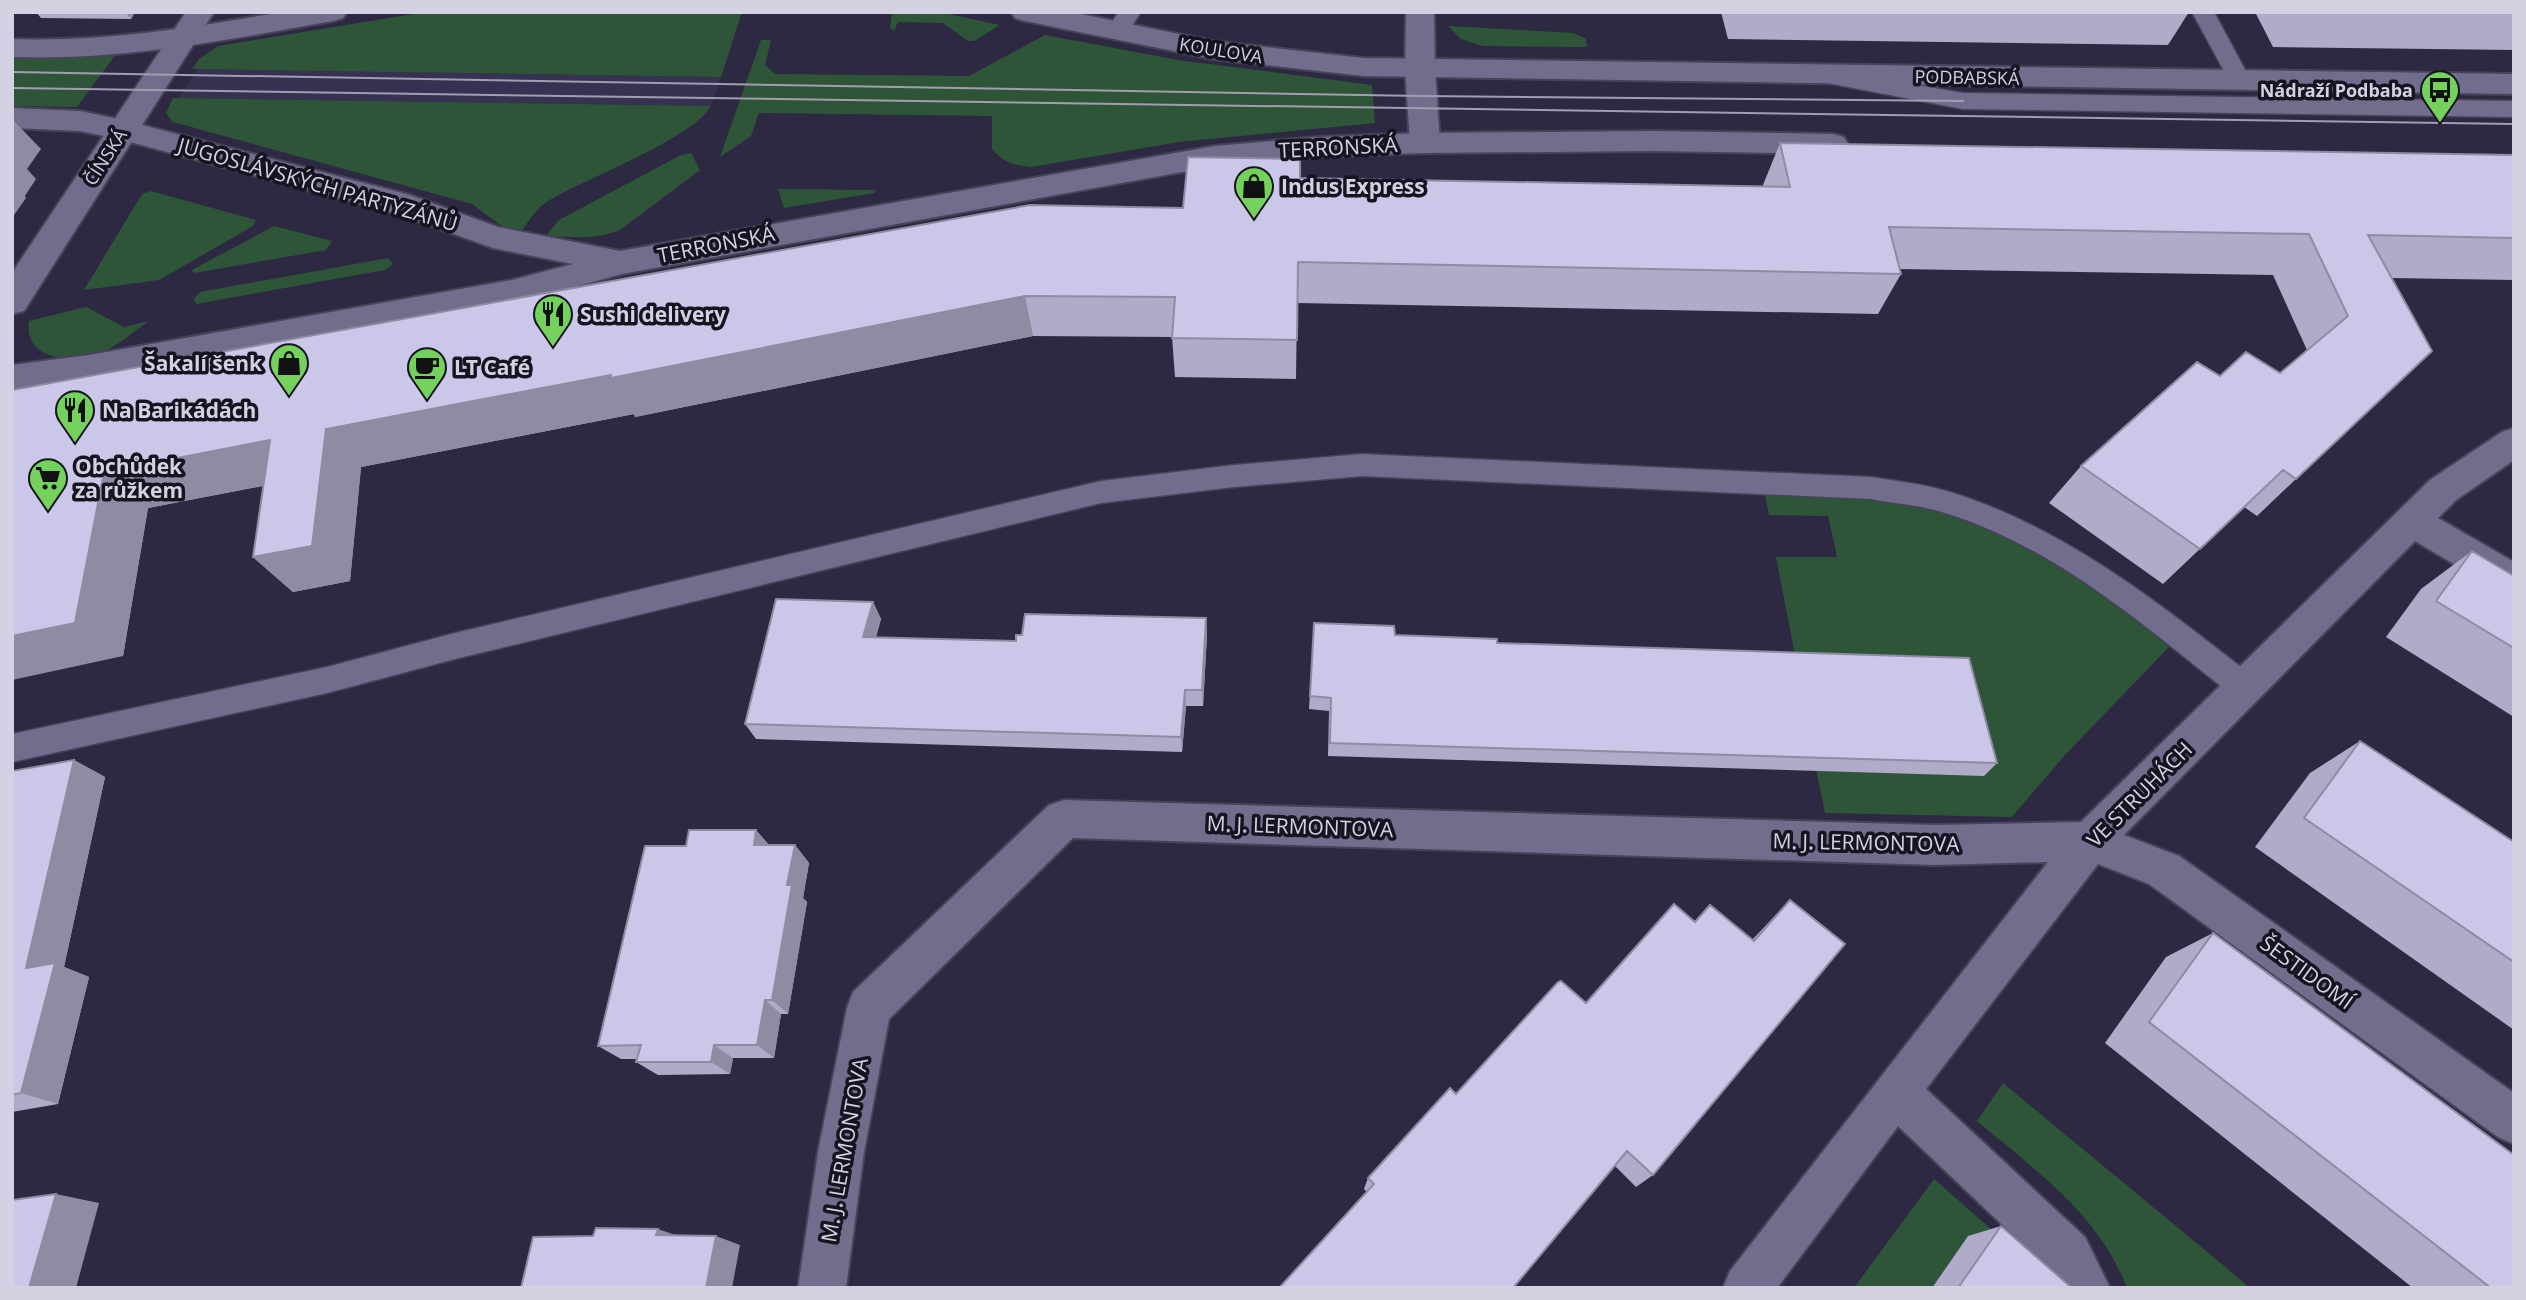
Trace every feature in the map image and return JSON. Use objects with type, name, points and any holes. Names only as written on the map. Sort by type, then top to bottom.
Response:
[{"type":"street","name":"ČÍNSKÁ","points":[[12,302],[200,12]]},
{"type":"street","points":[[12,48],[85,47],[183,37],[333,12]]},
{"type":"street","name":"KOULOVA","points":[[1025,12],[1123,22],[1258,57],[1363,67],[1420,69]]},
{"type":"street","points":[[1420,12],[1420,69],[1425,143],[1652,141],[1862,144]]},
{"type":"street","name":"PODBABSKÁ","points":[[1420,69],[2514,84]]},
{"type":"street","name":"JUGOSLÁVSKÝCH PARTYZÁNŮ","points":[[12,118],[80,121],[123,130],[410,206],[493,237],[622,261]]},
{"type":"street","name":"TERRONSKÁ","points":[[12,378],[89,368],[512,292],[622,261],[1215,156],[1317,147],[1425,143]]},
{"type":"street","name":"VE STRUHÁCH","points":[[1747,1288],[2090,841],[2443,490],[2514,442]]},
{"type":"street","points":[[2412,521],[2514,580]]},
{"type":"street","name":"M. J. LERMONTOVA","points":[[822,1288],[841,1152],[869,1009],[1064,819],[1935,845],[2090,841]]},
{"type":"street","name":"ŠESTIDOMÍ","points":[[2090,841],[2164,870],[2514,1121]]},
{"type":"street","points":[[1895,1092],[2068,1254],[2086,1288]]},
{"type":"lane","points":[[2203,12],[2239,79]]},
{"type":"lane","points":[[1819,75],[1963,102],[2514,109]]},
{"type":"lane","points":[[12,748],[327,680],[455,646],[1101,492],[1234,476],[1362,465],[1871,488],[1949,503],[2017,528],[2102,579],[2244,687]]},
{"type":"shaded area","points":[[198,69],[721,77],[711,106],[179,98]]},
{"type":"green space","points":[[426,12],[742,12],[721,77],[192,69],[199,59],[218,46]]},
{"type":"green space","points":[[892,12],[939,12],[1000,25],[974,41],[968,41],[943,23],[898,22],[894,31],[890,28]]},
{"type":"green space","points":[[1448,26],[1573,33],[1586,39],[1587,47],[1483,46],[1461,39]]},
{"type":"green space","points":[[1045,35],[1178,60],[1372,85],[1375,123],[1179,142],[1031,167],[1009,162],[992,149],[992,116],[759,113],[751,136],[720,157],[761,40],[771,40],[765,65],[775,74],[969,76]]},
{"type":"green space","points":[[116,54],[77,107],[12,106],[12,57]]},
{"type":"green space","points":[[173,98],[711,106],[683,132],[545,203],[521,232],[503,227],[472,204],[173,122],[166,113]]},
{"type":"green space","points":[[691,153],[700,170],[620,230],[593,237],[546,236],[559,220],[681,155]]},
{"type":"green space","points":[[778,189],[876,190],[874,193],[784,208]]},
{"type":"green space","points":[[151,191],[256,220],[253,226],[159,280],[84,290],[142,194]]},
{"type":"green space","points":[[274,226],[332,241],[326,250],[194,273],[192,270]]},
{"type":"green space","points":[[388,258],[393,264],[385,270],[196,304],[194,299],[200,292]]},
{"type":"green space","points":[[86,307],[124,327],[149,321],[115,346],[92,356],[53,356],[42,352],[34,344],[29,334],[29,321]]},
{"type":"green space","points":[[1765,495],[1901,502],[1955,516],[2021,544],[2052,562],[2112,602],[2170,646],[2064,756],[2012,817],[1825,813],[1816,769],[1984,775],[1800,681],[1776,557],[1837,557],[1828,516],[1769,515]]},
{"type":"green space","points":[[2003,1083],[2250,1288],[2127,1288],[2115,1261],[2082,1215],[2043,1176],[1977,1121]]},
{"type":"green space","points":[[1934,1179],[2058,1288],[1968,1236],[1932,1288],[1854,1288]]},
{"type":"building","points":[[1780,143],[2514,155],[2514,238],[2368,235],[2432,351],[2296,479],[2283,470],[2200,549],[2081,466],[2197,362],[2220,376],[2246,352],[2280,373],[2348,316],[2309,234],[1889,227],[1901,274],[1298,262],[1297,340],[1172,338],[1175,297],[1025,296],[611,378],[611,375],[326,429],[312,546],[253,557],[270,440],[104,472],[75,623],[12,636],[12,390],[1030,205],[1183,208],[1188,157],[1300,159],[1300,178],[1790,187]]},
{"type":"building","points":[[2472,551],[2514,576],[2514,648],[2436,601]]},
{"type":"building","points":[[776,599],[873,602],[863,637],[1016,641],[1016,635],[1022,635],[1025,614],[1206,618],[1202,690],[1185,690],[1181,737],[745,724]]},
{"type":"building","points":[[1314,623],[1394,626],[1395,635],[1497,639],[1497,643],[1969,658],[1997,763],[1330,743],[1331,698],[1310,696]]},
{"type":"building","points":[[2360,741],[2514,842],[2514,962],[2304,818]]},
{"type":"building","points":[[74,760],[26,968],[55,963],[21,1093],[12,1095],[12,771]]},
{"type":"building","points":[[689,830],[756,830],[754,845],[795,845],[787,885],[792,885],[772,1000],[765,1000],[757,1045],[714,1045],[711,1062],[636,1062],[641,1045],[598,1046],[645,846],[686,846]]},
{"type":"building","points":[[1790,900],[1845,944],[1653,1175],[1627,1151],[1513,1288],[1279,1288],[1374,1184],[1368,1178],[1450,1088],[1456,1094],[1558,982],[1561,981],[1586,1003],[1674,904],[1695,922],[1710,905],[1754,941]]},
{"type":"building","points":[[2213,933],[2514,1155],[2514,1288],[2491,1288],[2149,1022]]},
{"type":"building","points":[[56,1194],[29,1288],[12,1288],[12,1200]]},
{"type":"building","points":[[2001,1226],[2072,1288],[1958,1288]]},
{"type":"building","points":[[596,1228],[658,1229],[656,1235],[716,1236],[706,1288],[521,1288],[533,1237],[593,1236]]},
{"type":"tram line","points":[[12,72],[1422,96],[1963,101]]},
{"type":"tram line","points":[[12,88],[2514,124]]},
{"type":"place","name":"Nádraží Podbaba","points":[[2440,124]]},
{"type":"place","name":"Indus Express","points":[[1254,220]]},
{"type":"place","name":"Sushi delivery","points":[[553,348]]},
{"type":"place","name":"Šakalí šenk","points":[[289,397]]},
{"type":"place","name":"LT Café","points":[[427,401]]},
{"type":"place","name":"Na Barikádách","points":[[75,444]]},
{"type":"place","name":"Obchůdek za růžkem","points":[[48,512]]}]
